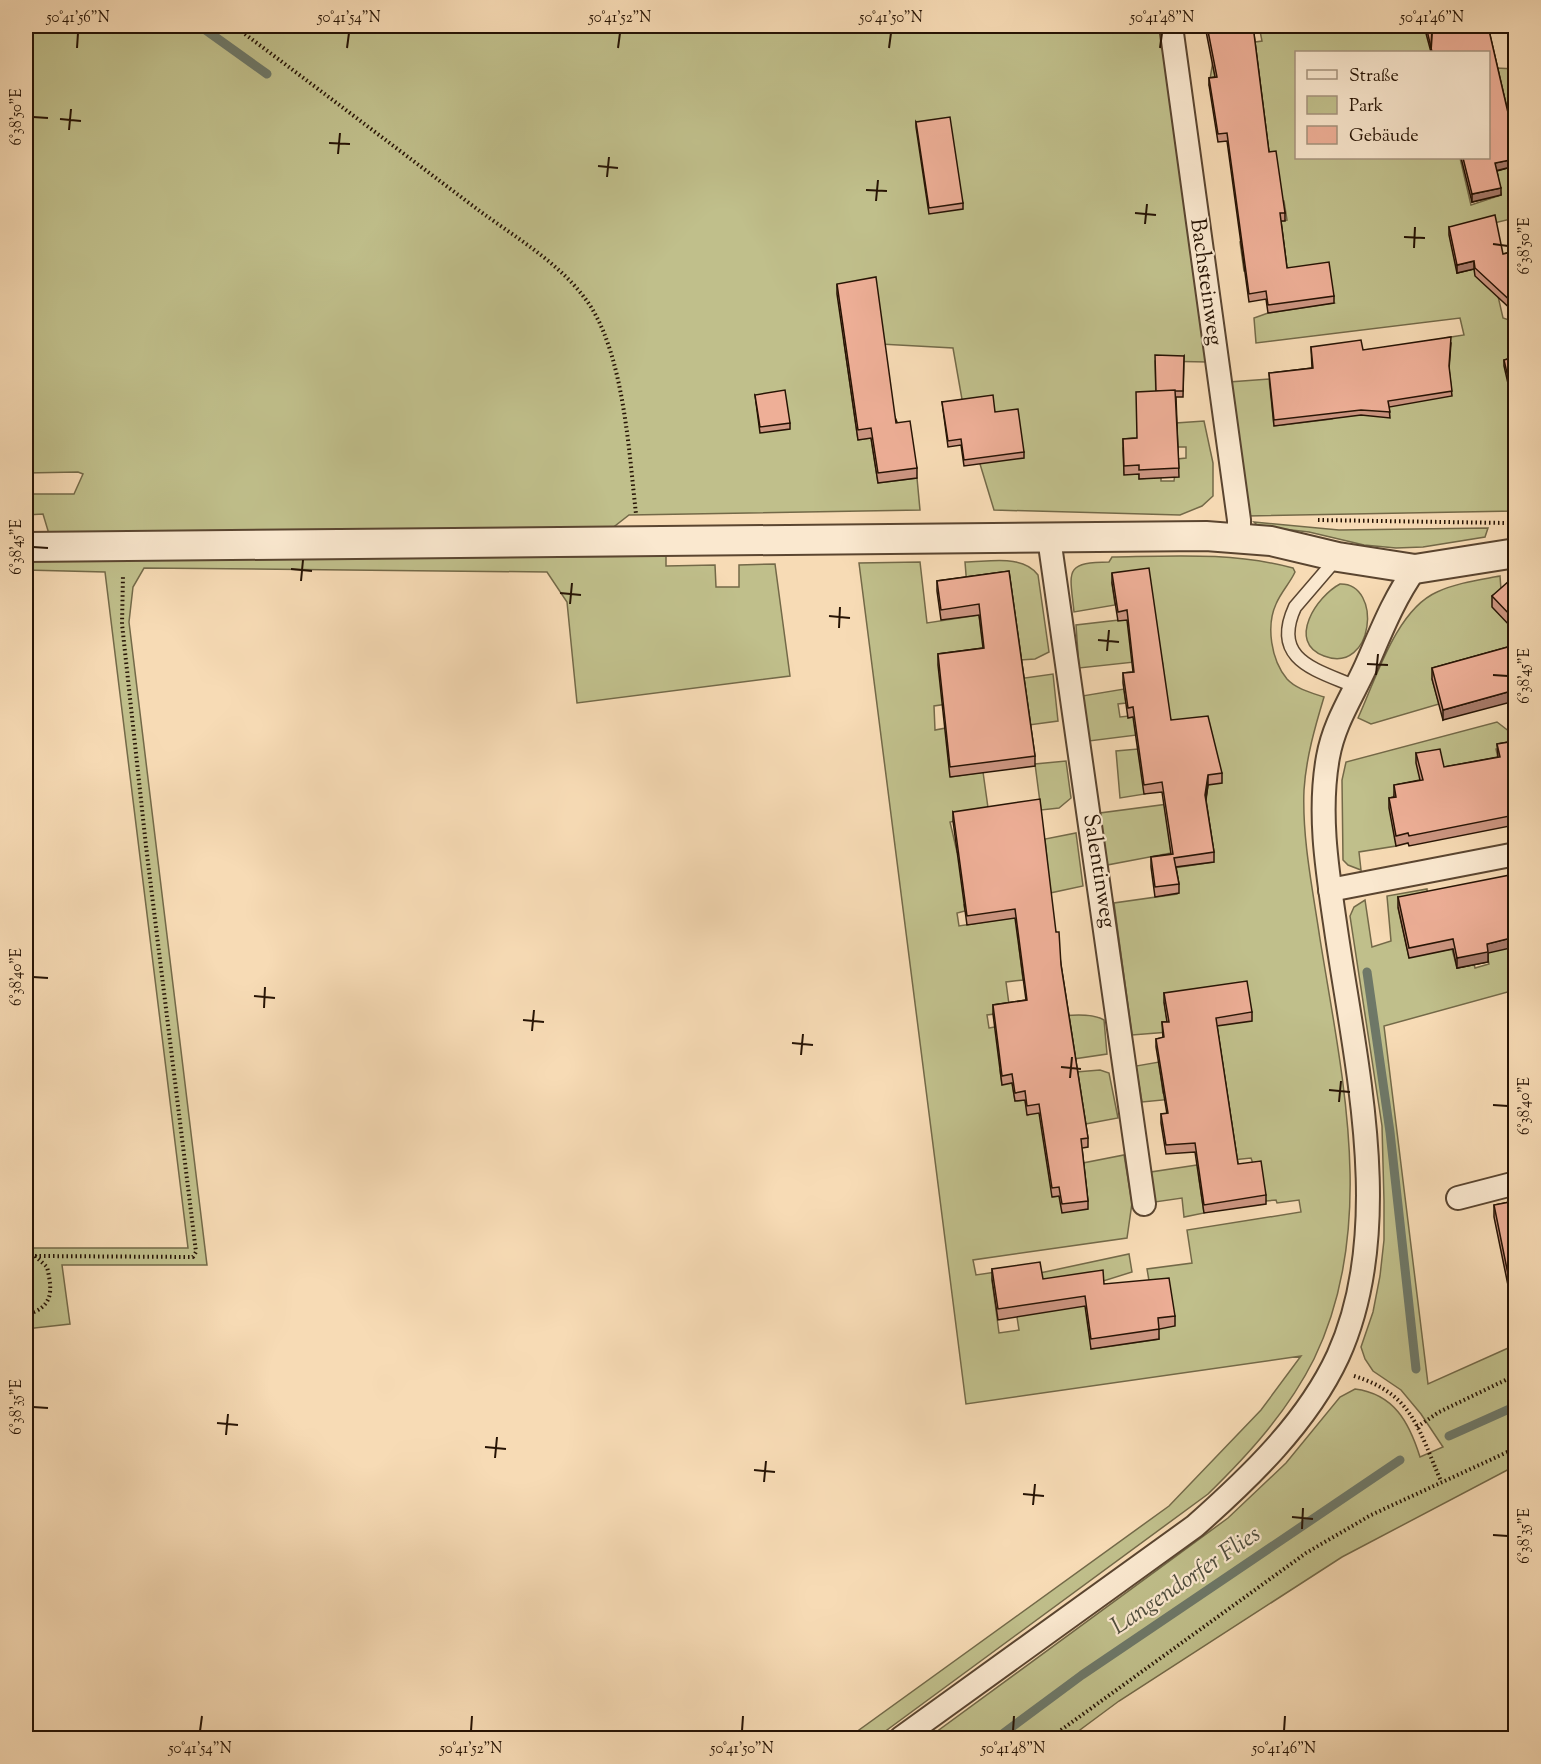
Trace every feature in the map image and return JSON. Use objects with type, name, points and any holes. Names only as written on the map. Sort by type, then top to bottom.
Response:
[{"type":"street","name":"Bachsteinweg","points":[[1171,26],[1239,538]]},
{"type":"street","name":"Salentinweg","points":[[1049,538],[1144,1204]]},
{"type":"street","points":[[26,547],[1239,538],[1271,541],[1338,557],[1415,569],[1515,553]]},
{"type":"street","points":[[901,1738],[1195,1526],[1236,1489],[1274,1448],[1323,1384],[1338,1354],[1354,1307],[1365,1242],[1368,1203],[1366,1148],[1330,890],[1324,813],[1328,757],[1337,723],[1356,687],[1394,601],[1415,569]]},
{"type":"street","points":[[1330,890],[1515,854]]},
{"type":"street","points":[[1458,1198],[1515,1183]]},
{"type":"lane","points":[[1338,557],[1295,607],[1291,616],[1288,640],[1298,659],[1311,668],[1356,687]]},
{"type":"path","points":[[234,26],[558,270],[590,306],[611,353],[628,446],[638,542]]},
{"type":"path","points":[[1310,520],[1497,523]]},
{"type":"path","points":[[26,1256],[193,1257],[196,1252],[146,846],[125,647],[122,604],[124,547]]},
{"type":"path","points":[[26,1315],[39,1311],[47,1303],[50,1291],[47,1267],[35,1256]]},
{"type":"path","points":[[1330,1370],[1384,1388],[1398,1397],[1417,1427],[1441,1481]]},
{"type":"path","points":[[1417,1427],[1439,1412],[1515,1375]]},
{"type":"path","points":[[1050,1738],[1306,1553],[1371,1515],[1515,1448]]},
{"type":"green space","points":[[26,26],[1161,26],[1208,362],[1155,361],[1156,400],[1137,447],[1123,448],[1124,474],[1139,474],[1139,479],[1161,477],[1161,481],[1174,481],[1177,459],[1186,458],[1186,447],[1177,447],[1176,423],[1204,421],[1213,463],[1213,496],[1202,506],[1180,515],[994,510],[980,464],[995,418],[963,405],[953,348],[844,342],[858,440],[871,438],[878,483],[917,478],[920,510],[629,515],[611,529],[49,534],[43,514],[26,515],[26,494],[74,494],[83,474],[78,472],[26,473]]},
{"type":"green space","points":[[1259,26],[1441,26],[1444,51],[1295,51],[1295,159],[1460,159],[1471,205],[1501,195],[1495,171],[1515,166],[1515,218],[1465,230],[1476,276],[1495,283],[1503,318],[1515,322],[1515,363],[1510,391],[1515,390],[1515,511],[1247,516],[1229,382],[1269,379],[1274,426],[1332,419],[1386,388],[1445,344],[1445,338],[1464,335],[1460,318],[1256,343],[1254,318],[1268,313],[1334,303],[1262,269],[1244,271],[1240,242],[1281,236],[1280,221],[1287,220],[1284,201],[1277,201],[1259,160],[1209,85],[1213,61],[1248,43],[1262,41]]},
{"type":"green space","points":[[1496,68],[1515,69],[1515,110],[1490,117]]},
{"type":"green space","points":[[1254,522],[1339,530],[1488,528],[1485,537],[1423,547],[1396,548],[1364,545],[1309,532],[1258,526]]},
{"type":"green space","points":[[666,556],[666,566],[715,565],[716,587],[739,587],[739,565],[775,564],[790,676],[577,703],[567,602],[547,572],[144,568],[133,587],[129,622],[207,1265],[62,1265],[70,1324],[26,1329],[26,1248],[188,1248],[105,572],[26,570],[26,561]]},
{"type":"green space","points":[[1112,557],[1226,557],[1271,563],[1293,568],[1295,572],[1276,604],[1271,632],[1277,662],[1287,679],[1299,688],[1324,697],[1307,766],[1304,809],[1309,865],[1345,1097],[1349,1151],[1350,1204],[1345,1257],[1334,1309],[1314,1359],[1280,1414],[1253,1447],[1208,1494],[876,1738],[848,1738],[1169,1506],[1261,1410],[1301,1356],[966,1404],[859,563],[920,562],[927,623],[979,615],[986,664],[941,690],[1053,674],[1058,721],[1029,725],[1024,693],[934,706],[935,730],[993,719],[949,764],[951,777],[983,772],[989,815],[950,822],[957,852],[985,848],[998,901],[964,905],[965,911],[957,913],[959,926],[1025,916],[1019,946],[1023,980],[1006,982],[1010,1012],[987,1015],[989,1028],[1065,1016],[1094,1016],[1104,1020],[1107,1054],[1000,1070],[1002,1084],[1012,1082],[1015,1101],[1025,1100],[1028,1115],[1076,1072],[1100,1070],[1109,1073],[1118,1118],[1075,1126],[1053,1197],[1059,1196],[1083,1163],[1124,1155],[1132,1203],[1127,1238],[973,1260],[976,1275],[1003,1271],[992,1280],[999,1333],[1019,1330],[1017,1317],[1040,1273],[1129,1254],[1132,1272],[1103,1281],[1091,1349],[1159,1339],[1147,1269],[1192,1263],[1187,1230],[1301,1212],[1299,1200],[1277,1203],[1276,1200],[1266,1201],[1251,1158],[1232,1160],[1164,1002],[1169,1032],[1132,1035],[1114,903],[1177,894],[1174,868],[1213,862],[1168,822],[1171,853],[1107,865],[1100,813],[1206,799],[1208,726],[1089,741],[1082,696],[1124,689],[1126,703],[1118,704],[1120,717],[1168,712],[1162,659],[1079,668],[1076,625],[1154,616],[1112,583],[1115,605],[1074,612],[1071,587],[1073,572],[1084,564],[1109,562]]},
{"type":"green space","points":[[1005,561],[1024,564],[1032,568],[1038,575],[1049,652],[1035,659],[1020,660],[967,587],[965,562]]},
{"type":"green space","points":[[1500,576],[1501,590],[1515,584],[1515,713],[1511,714],[1496,659],[1432,679],[1439,704],[1371,724],[1358,718],[1399,629],[1423,601],[1452,586]]},
{"type":"green space","points":[[1340,584],[1354,588],[1363,598],[1367,611],[1367,627],[1362,641],[1354,653],[1341,658],[1324,656],[1313,649],[1307,641],[1306,630],[1309,619],[1322,598]]},
{"type":"green space","points":[[1497,722],[1510,732],[1515,731],[1515,750],[1512,746],[1496,749],[1500,767],[1394,795],[1396,846],[1359,852],[1361,870],[1348,865],[1343,860],[1342,780],[1346,762]]},
{"type":"green space","points":[[1138,749],[1145,794],[1120,798],[1116,751]]},
{"type":"green space","points":[[1066,761],[1071,798],[1059,808],[1041,810],[1035,764]]},
{"type":"green space","points":[[1076,833],[1083,886],[1050,893],[1045,839]]},
{"type":"green space","points":[[1427,889],[1428,901],[1398,908],[1409,957],[1452,949],[1457,968],[1474,964],[1475,968],[1489,964],[1486,949],[1515,947],[1515,990],[1384,1026],[1428,1384],[1515,1345],[1515,1466],[1342,1557],[1119,1701],[1069,1738],[928,1738],[1228,1518],[1286,1463],[1340,1397],[1355,1389],[1369,1392],[1390,1403],[1405,1421],[1420,1457],[1443,1447],[1421,1414],[1401,1390],[1373,1371],[1361,1347],[1373,1312],[1380,1276],[1384,1240],[1384,1201],[1382,1126],[1350,916],[1354,907],[1365,900],[1372,947],[1391,941],[1387,896]]},
{"type":"green space","points":[[1159,1062],[1163,1093],[1173,1099],[1142,1102],[1136,1066]]},
{"type":"green space","points":[[1210,1163],[1199,1178],[1204,1213],[1184,1217],[1182,1198],[1155,1202],[1151,1172]]},
{"type":"building","points":[[1207,26],[1253,26],[1269,152],[1276,151],[1285,213],[1280,213],[1287,268],[1329,262],[1334,296],[1268,305],[1266,291],[1249,294],[1227,133],[1218,134],[1209,78],[1217,77]]},
{"type":"building","points":[[1426,26],[1488,26],[1515,143],[1515,159],[1495,163],[1501,188],[1472,194],[1463,159],[1490,159],[1490,51],[1432,51]]},
{"type":"building","points":[[950,117],[963,203],[929,208],[916,122]]},
{"type":"building","points":[[1495,215],[1503,254],[1515,251],[1515,305],[1475,268],[1474,261],[1457,265],[1449,227]]},
{"type":"building","points":[[876,277],[896,423],[910,421],[917,468],[878,473],[871,428],[858,430],[837,284]]},
{"type":"building","points":[[1451,337],[1449,366],[1452,391],[1388,401],[1390,412],[1361,410],[1274,420],[1269,373],[1313,368],[1311,347],[1361,340],[1363,350]]},
{"type":"building","points":[[1155,355],[1184,356],[1183,391],[1156,391]]},
{"type":"building","points":[[1515,357],[1515,385],[1510,386],[1504,360]]},
{"type":"building","points":[[785,390],[790,423],[760,427],[755,395]]},
{"type":"building","points":[[1175,390],[1179,468],[1139,470],[1139,465],[1124,466],[1123,439],[1137,438],[1136,392]]},
{"type":"building","points":[[993,395],[995,412],[1018,409],[1024,452],[964,460],[961,439],[948,441],[942,402]]},
{"type":"building","points":[[1149,568],[1171,720],[1208,716],[1222,773],[1208,775],[1205,795],[1214,852],[1174,858],[1179,884],[1155,887],[1151,857],[1173,854],[1162,782],[1144,785],[1133,707],[1128,708],[1123,673],[1134,672],[1127,610],[1118,612],[1112,573]]},
{"type":"building","points":[[1009,571],[1035,756],[950,767],[938,654],[984,648],[979,604],[941,610],[937,581]]},
{"type":"building","points":[[1515,580],[1515,630],[1512,617],[1492,596],[1509,581]]},
{"type":"building","points":[[1515,645],[1515,690],[1443,710],[1432,668]]},
{"type":"building","points":[[1515,741],[1515,815],[1409,836],[1408,833],[1396,836],[1389,798],[1396,797],[1394,785],[1423,780],[1416,753],[1440,749],[1444,767],[1500,757],[1497,744]]},
{"type":"building","points":[[1040,799],[1056,932],[1059,932],[1061,965],[1088,1138],[1081,1139],[1088,1201],[1062,1204],[1059,1187],[1052,1188],[1039,1104],[1027,1106],[1025,1091],[1015,1093],[1012,1074],[1002,1076],[993,1005],[1027,1000],[1015,909],[967,916],[953,812]]},
{"type":"building","points":[[1515,874],[1515,937],[1487,944],[1488,952],[1457,958],[1453,939],[1409,948],[1398,897]]},
{"type":"building","points":[[1247,981],[1252,1012],[1216,1018],[1238,1164],[1261,1161],[1266,1195],[1204,1205],[1195,1143],[1166,1145],[1161,1114],[1168,1113],[1156,1039],[1164,1037],[1162,1022],[1169,1022],[1164,993]]},
{"type":"building","points":[[1515,1201],[1515,1277],[1509,1279],[1494,1205]]},
{"type":"building","points":[[1040,1262],[1043,1279],[1103,1270],[1104,1284],[1169,1278],[1175,1316],[1158,1318],[1159,1329],[1091,1339],[1085,1296],[998,1309],[992,1269]]},
{"type":"waterway","points":[[200,26],[267,74]]},
{"type":"waterway","points":[[1367,972],[1390,1132],[1416,1369]]},
{"type":"waterway","name":"Langendorfer Flies","points":[[1449,1436],[1516,1406]]},
{"type":"waterway","name":"Langendorfer Flies","points":[[997,1738],[1082,1675],[1400,1460]]}]
